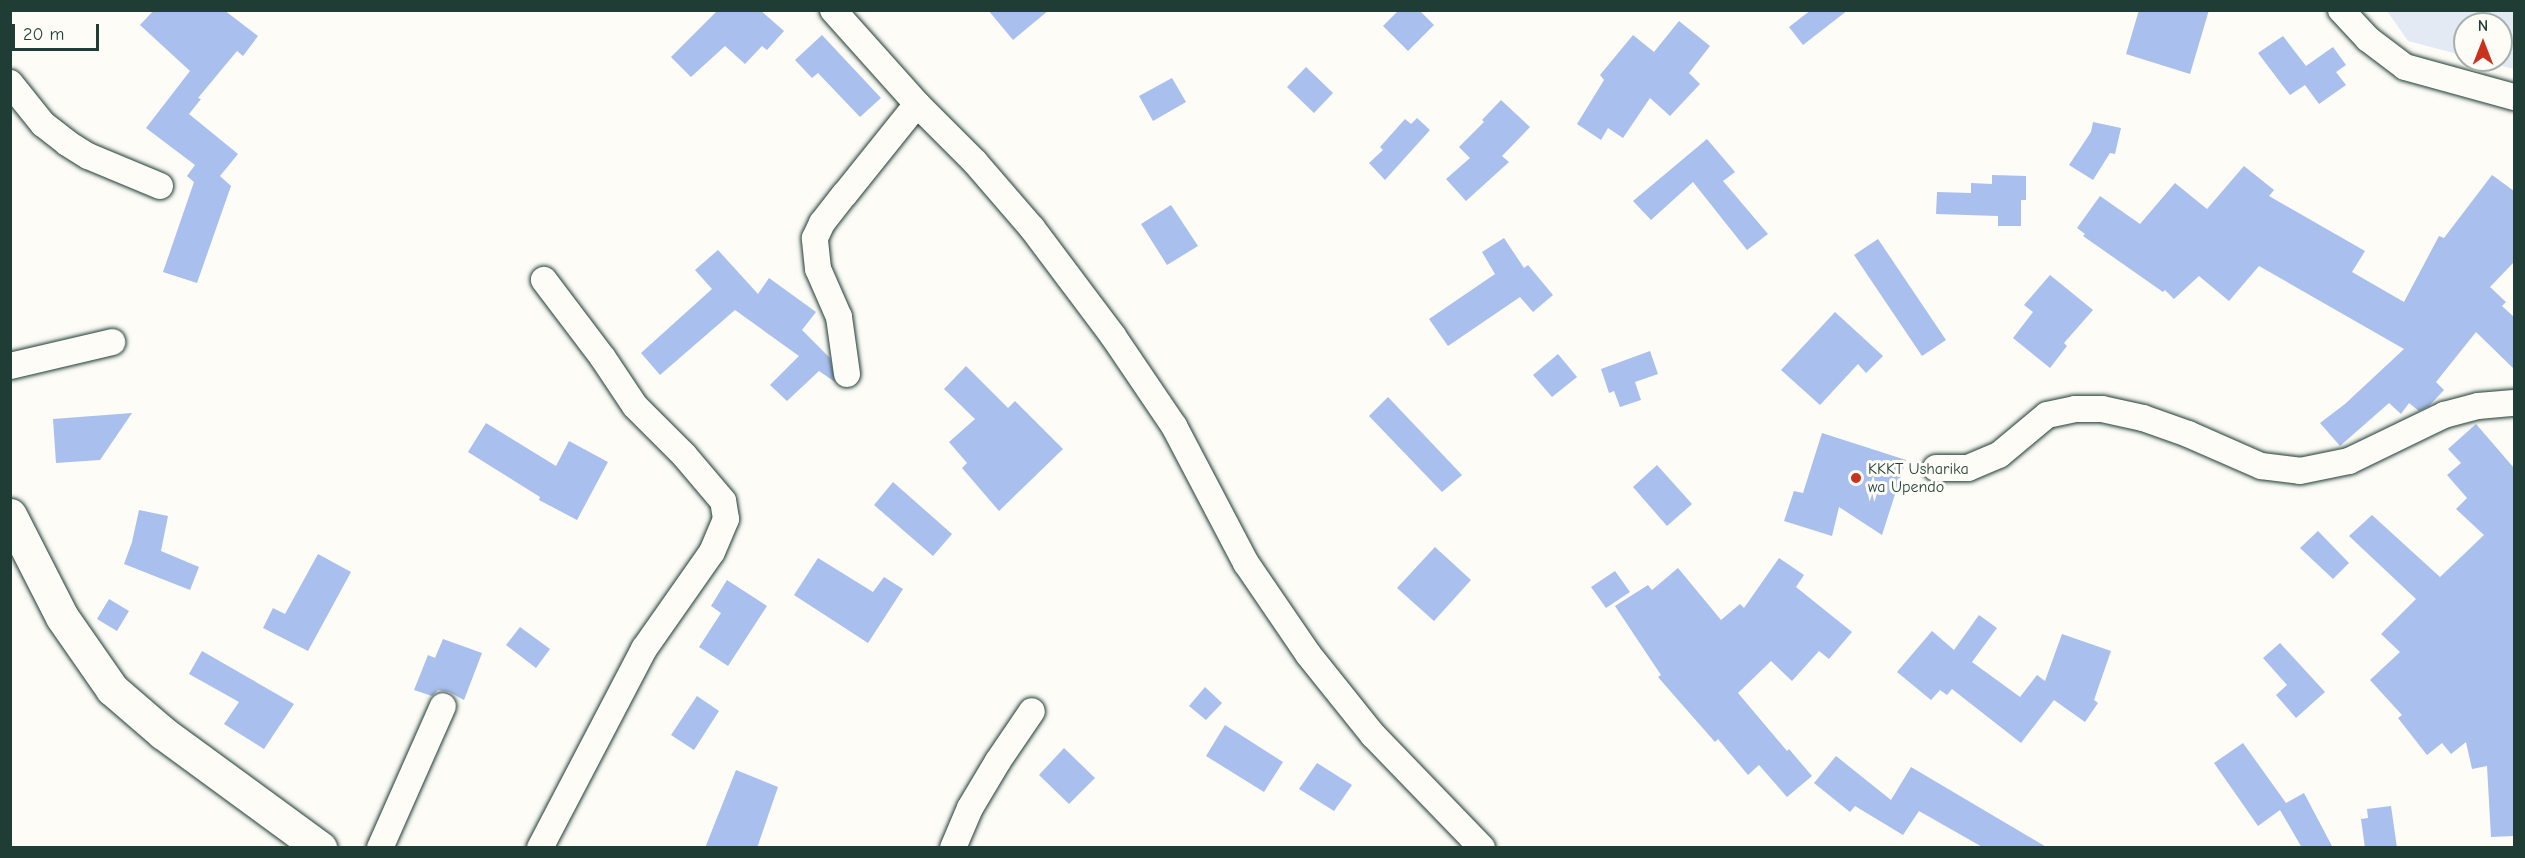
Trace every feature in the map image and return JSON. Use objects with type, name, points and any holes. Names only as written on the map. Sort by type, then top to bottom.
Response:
[{"type":"street","points":[[833,10],[917,104],[975,162],[1032,228],[1113,336],[1174,426],[1246,563],[1308,654],[1373,735],[1482,848]]},
{"type":"street","points":[[2341,10],[2368,39],[2405,67],[2514,97]]},
{"type":"street","points":[[10,83],[43,123],[67,143],[88,156],[160,186]]},
{"type":"street","points":[[847,374],[841,327],[818,269],[815,238],[822,223],[844,194],[917,104]]},
{"type":"street","points":[[540,848],[644,649],[712,552],[726,519],[723,501],[684,455],[635,406],[603,358],[544,280]]},
{"type":"street","points":[[10,366],[112,342]]},
{"type":"street","points":[[1936,468],[1968,468],[1999,455],[2047,415],[2075,409],[2102,409],[2143,418],[2188,434],[2261,466],[2300,471],[2349,461],[2444,414],[2478,406],[2514,402]]},
{"type":"street","points":[[10,514],[62,617],[112,689],[163,733],[320,848]]},
{"type":"street","points":[[381,848],[442,706]]},
{"type":"street","points":[[952,848],[970,808],[1032,711]]},
{"type":"shaded area","points":[[2387,11],[2514,11],[2514,69],[2513,12],[2453,12],[2453,53],[2408,41]]},
{"type":"building","points":[[154,10],[224,10],[258,36],[243,56],[237,51],[198,98],[201,99],[189,114],[238,154],[220,176],[231,186],[197,283],[163,272],[194,182],[187,176],[195,165],[146,128],[190,71],[140,25]]},
{"type":"building","points":[[718,10],[760,10],[784,31],[767,50],[762,46],[745,64],[725,46],[691,77],[671,57]]},
{"type":"building","points":[[988,10],[1049,10],[1013,40]]},
{"type":"building","points":[[1399,10],[1419,10],[1434,25],[1408,51],[1383,26]]},
{"type":"building","points":[[1811,10],[1848,10],[1803,45],[1789,27]]},
{"type":"building","points":[[2139,10],[2209,10],[2190,74],[2126,54]]},
{"type":"building","points":[[1679,21],[1710,46],[1689,73],[1700,84],[1670,116],[1650,98],[1623,138],[1608,128],[1601,140],[1577,124],[1604,80],[1600,75],[1633,35],[1654,52]]},
{"type":"building","points":[[822,35],[881,98],[860,117],[818,73],[812,78],[795,60]]},
{"type":"building","points":[[2283,36],[2306,66],[2333,47],[2346,65],[2336,72],[2346,85],[2319,104],[2305,85],[2290,95],[2258,53]]},
{"type":"building","points":[[1306,67],[1333,93],[1314,113],[1287,87]]},
{"type":"building","points":[[1172,78],[1186,102],[1153,121],[1139,96]]},
{"type":"building","points":[[1501,100],[1530,127],[1502,156],[1509,162],[1466,201],[1446,179],[1470,158],[1459,147],[1484,122],[1482,120]]},
{"type":"building","points":[[1417,118],[1430,130],[1385,180],[1369,163],[1383,150],[1380,147],[1405,119],[1411,124]]},
{"type":"building","points":[[2093,122],[2121,128],[2115,154],[2110,153],[2093,180],[2069,165],[2091,132]]},
{"type":"building","points":[[1707,139],[1735,172],[1723,181],[1768,234],[1747,250],[1693,182],[1651,220],[1633,201]]},
{"type":"building","points":[[2244,166],[2274,190],[2269,196],[2365,251],[2352,272],[2404,302],[2439,236],[2444,238],[2492,175],[2514,191],[2514,262],[2490,287],[2506,302],[2502,306],[2514,317],[2514,369],[2476,332],[2436,382],[2444,390],[2429,406],[2419,411],[2409,403],[2401,414],[2389,403],[2340,446],[2320,423],[2345,404],[2404,349],[2259,266],[2229,301],[2199,276],[2174,299],[2165,290],[2163,292],[2083,236],[2085,234],[2077,228],[2100,196],[2140,224],[2175,183],[2207,209]]},
{"type":"building","points":[[1992,175],[2026,176],[2026,200],[2021,200],[2021,226],[1998,226],[1998,216],[1936,214],[1937,192],[1971,193],[1971,183],[1992,184]]},
{"type":"building","points":[[1171,205],[1198,246],[1167,265],[1141,224]]},
{"type":"building","points":[[1504,238],[1524,268],[1528,265],[1553,295],[1533,312],[1520,297],[1448,346],[1429,319],[1495,274],[1482,252]]},
{"type":"building","points":[[1878,239],[1946,340],[1922,356],[1854,255]]},
{"type":"building","points":[[718,250],[758,294],[769,278],[816,312],[802,330],[830,358],[835,382],[819,371],[787,401],[770,385],[799,356],[735,310],[660,375],[641,353],[712,289],[695,270]]},
{"type":"building","points":[[2050,275],[2093,310],[2064,343],[2067,346],[2050,368],[2013,338],[2033,312],[2024,305]]},
{"type":"building","points":[[1835,312],[1883,356],[1866,373],[1858,364],[1820,405],[1781,370]]},
{"type":"building","points":[[1650,351],[1658,374],[1635,382],[1641,400],[1620,407],[1614,391],[1609,393],[1601,369]]},
{"type":"building","points":[[1558,354],[1577,377],[1552,397],[1533,375]]},
{"type":"building","points":[[966,366],[1008,408],[1015,401],[1063,449],[999,511],[962,468],[967,463],[949,442],[975,419],[944,389]]},
{"type":"building","points":[[1388,397],[1462,475],[1442,492],[1369,416]]},
{"type":"building","points":[[132,413],[100,460],[56,463],[53,419]]},
{"type":"building","points":[[486,423],[556,466],[569,441],[608,462],[577,520],[539,500],[540,497],[468,452]]},
{"type":"building","points":[[2476,424],[2514,468],[2514,836],[2491,837],[2487,766],[2472,769],[2466,742],[2451,754],[2442,743],[2427,755],[2398,718],[2402,715],[2370,680],[2400,652],[2381,634],[2416,599],[2349,536],[2372,515],[2440,577],[2484,535],[2456,509],[2467,498],[2447,475],[2461,463],[2448,449]]},
{"type":"building","points":[[1822,433],[1906,460],[1882,535],[1839,507],[1832,536],[1784,521],[1794,491],[1803,493]]},
{"type":"building","points":[[1657,465],[1692,504],[1667,526],[1633,487]]},
{"type":"building","points":[[893,482],[952,534],[933,556],[874,505]]},
{"type":"building","points":[[139,510],[168,516],[161,551],[199,567],[190,590],[124,564],[132,542]]},
{"type":"building","points":[[2318,531],[2349,563],[2333,579],[2300,548]]},
{"type":"building","points":[[1435,547],[1471,580],[1434,621],[1397,588]]},
{"type":"building","points":[[318,554],[351,572],[308,651],[263,628],[273,608],[285,614]]},
{"type":"building","points":[[818,558],[873,592],[884,577],[903,589],[868,643],[794,595]]},
{"type":"building","points":[[1779,558],[1804,575],[1796,587],[1852,632],[1829,659],[1819,651],[1792,681],[1771,661],[1738,693],[1787,751],[1789,749],[1812,776],[1787,797],[1759,765],[1748,775],[1718,739],[1715,742],[1658,677],[1661,675],[1615,606],[1648,585],[1652,590],[1678,568],[1721,620],[1740,604],[1744,608]]},
{"type":"building","points":[[1615,571],[1630,592],[1606,608],[1591,587]]},
{"type":"building","points":[[727,580],[767,606],[728,666],[699,647],[721,613],[711,606]]},
{"type":"building","points":[[109,599],[129,611],[117,631],[97,619]]},
{"type":"building","points":[[1979,615],[1997,628],[1972,662],[2020,697],[2037,675],[2045,681],[2062,634],[2111,651],[2094,700],[2098,703],[2085,722],[2054,700],[2021,743],[1952,689],[1947,695],[1940,690],[1931,700],[1897,672],[1932,631],[1954,650]]},
{"type":"building","points":[[520,627],[550,649],[536,668],[506,645]]},
{"type":"building","points":[[443,639],[482,653],[464,700],[449,692],[438,690],[432,696],[414,690],[428,655],[435,658]]},
{"type":"building","points":[[2280,643],[2325,692],[2296,718],[2276,695],[2287,685],[2263,658]]},
{"type":"building","points":[[202,651],[294,704],[264,749],[224,724],[239,702],[189,674]]},
{"type":"building","points":[[1205,687],[1222,703],[1206,720],[1189,706]]},
{"type":"building","points":[[697,696],[719,711],[694,750],[671,735]]},
{"type":"building","points":[[1225,725],[1283,762],[1264,792],[1206,756]]},
{"type":"building","points":[[2243,743],[2286,803],[2304,793],[2333,848],[2302,848],[2280,810],[2258,826],[2214,763]]},
{"type":"building","points":[[1064,748],[1095,778],[1069,804],[1039,775]]},
{"type":"building","points":[[1836,756],[1891,800],[1911,767],[2048,848],[1984,848],[1919,811],[1903,835],[1855,806],[1850,812],[1814,783]]},
{"type":"building","points":[[1317,763],[1352,785],[1334,811],[1299,789]]},
{"type":"building","points":[[736,770],[778,787],[757,848],[705,848]]},
{"type":"building","points":[[2391,806],[2397,848],[2365,848],[2361,819],[2368,818],[2367,809]]},
{"type":"place","name":"KKKT Usharika wa Upendo","points":[[1856,478]]}]
